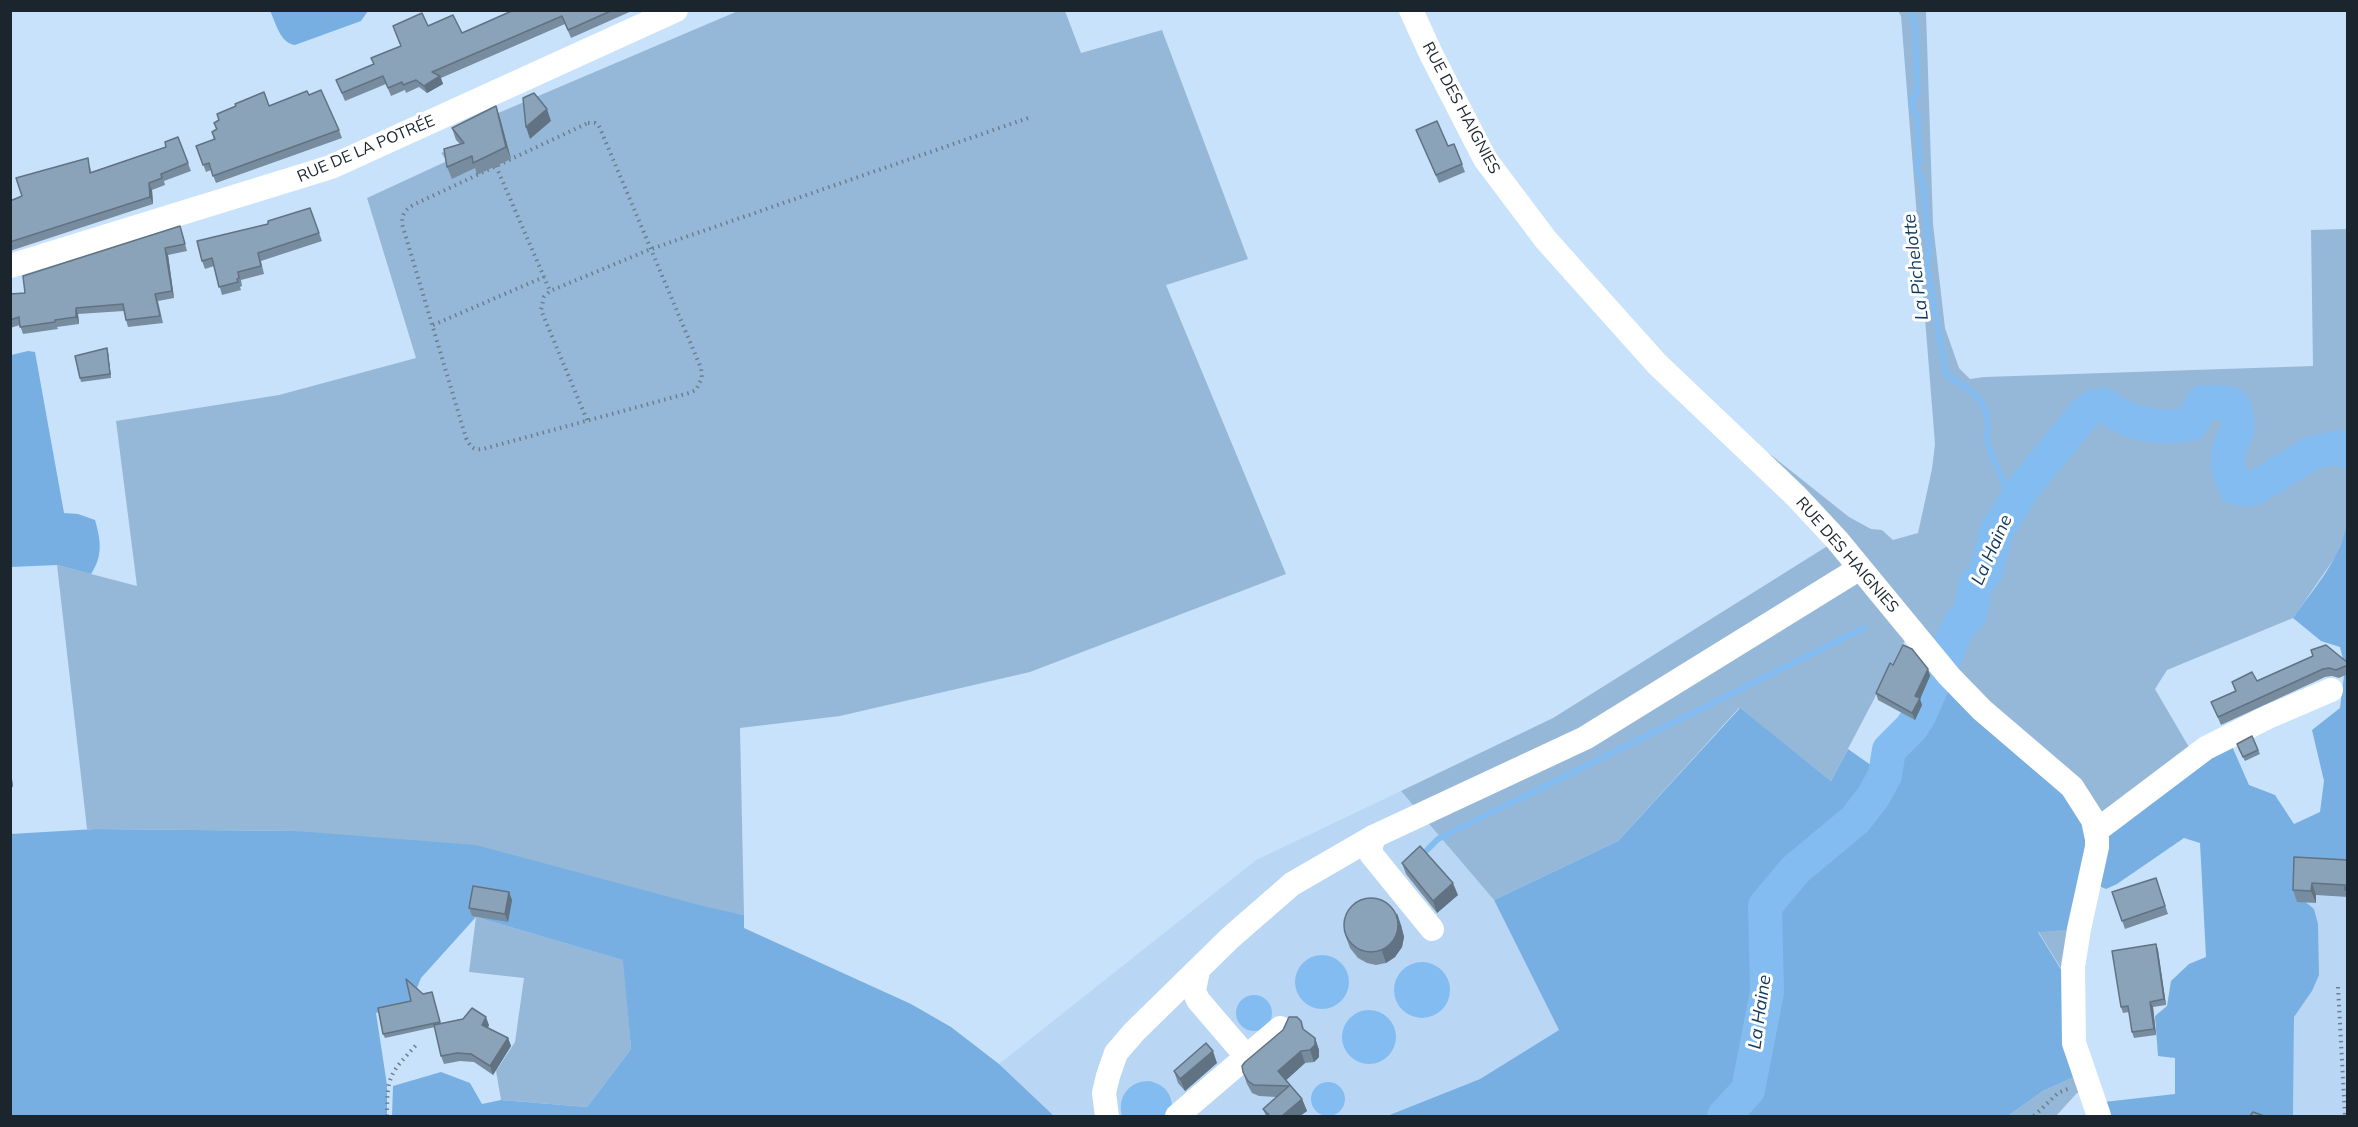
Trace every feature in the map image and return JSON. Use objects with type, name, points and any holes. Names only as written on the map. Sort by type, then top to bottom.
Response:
[{"type":"street","name":"RUE DE LA POTRÉE","points":[[10,266],[309,175],[473,113],[676,10]]},
{"type":"street","name":"RUE DES HAIGNIES","points":[[1411,10],[1485,159],[1546,240],[1657,364],[1796,496],[1838,540],[1949,676],[1982,710],[2073,787],[2084,803],[2096,831],[2097,847],[2073,967],[2074,1043],[2099,1116]]},
{"type":"street","points":[[1107,1116],[1104,1093],[1116,1053],[1134,1032],[1230,938],[1292,884],[1375,836],[1585,738],[1860,568]]},
{"type":"street","points":[[2096,831],[2206,748],[2268,717],[2331,690]]},
{"type":"street","points":[[1375,836],[1371,845],[1371,854],[1432,929]]},
{"type":"street","points":[[1198,970],[1194,991],[1198,1000],[1246,1056]]},
{"type":"street","points":[[1177,1116],[1280,1028]]},
{"type":"path","points":[[71,10],[90,10]]},
{"type":"path","points":[[587,420],[541,309],[544,297],[550,291],[651,249],[1031,117]]},
{"type":"path","points":[[588,123],[595,123],[599,126],[701,368],[702,378],[696,390],[483,449],[475,450],[470,447],[402,224],[402,216],[405,210],[413,205],[495,165],[588,123]]},
{"type":"path","points":[[495,165],[550,291]]},
{"type":"path","points":[[433,325],[544,277]]},
{"type":"path","points":[[2338,987],[2345,1116]]},
{"type":"path","points":[[387,1116],[387,1085],[393,1071],[418,1043]]},
{"type":"path","points":[[2034,1116],[2058,1093],[2071,1087],[2088,1085]]},
{"type":"shaded area","points":[[270,11],[368,11],[361,21],[295,45],[282,37]]},
{"type":"shaded area","points":[[738,11],[1065,11],[1081,53],[1162,30],[1248,259],[1166,285],[1286,574],[1030,672],[840,716],[740,728],[744,915],[296,831],[87,829],[57,565],[137,586],[116,421],[279,395],[416,358],[367,198],[447,161],[441,153],[465,142],[477,122]]},
{"type":"shaded area","points":[[1898,11],[1926,11],[1933,224],[1945,328],[1959,368],[1970,379],[2313,366],[2311,230],[2347,229],[2347,530],[2336,556],[2293,618],[2167,670],[2155,689],[2200,766],[2101,835],[1750,445],[1771,455],[1849,517],[1871,529],[1882,530],[1893,540],[1918,533],[1935,444],[1901,16]]},
{"type":"shaded area","points":[[28,351],[35,352],[64,513],[78,514],[95,520],[100,548],[98,561],[91,574],[57,565],[11,567],[11,355]]},
{"type":"shaded area","points":[[2347,521],[2347,872],[2303,900],[2314,909],[2318,924],[2319,975],[2312,991],[2294,1017],[2293,1116],[2108,1116],[2104,1102],[2175,1094],[2175,1058],[2158,1056],[2155,1016],[2167,1006],[2171,981],[2189,964],[2206,957],[2200,843],[2184,838],[2117,884],[2106,889],[2094,884],[2101,835],[2231,744],[2249,785],[2275,795],[2294,824],[2320,812],[2324,781],[2312,730],[2340,708],[2345,667],[2340,647],[2321,641],[2293,618],[2333,560],[2340,547]]},
{"type":"shaded area","points":[[1837,540],[1911,629],[1831,781],[1739,708],[1618,841],[1494,900],[1401,791],[1553,718]]},
{"type":"shaded area","points":[[1941,677],[2093,820],[2079,929],[2038,932],[2073,989],[2074,1077],[2043,1091],[2008,1116],[1387,1116],[1480,1079],[1559,1030],[1494,900],[1618,841],[1740,708],[1831,781],[1848,749],[1885,775],[1888,774],[1892,753],[1924,717]]},
{"type":"shaded area","points":[[1401,791],[1494,900],[1559,1030],[1480,1079],[1387,1116],[1054,1116],[999,1064],[1256,860]]},
{"type":"shaded area","points":[[95,829],[296,831],[476,845],[744,915],[744,928],[911,1004],[951,1027],[999,1064],[1054,1116],[392,1116],[393,1086],[441,1072],[470,1083],[482,1104],[501,1100],[587,1107],[631,1049],[623,960],[476,917],[421,978],[410,1005],[376,1013],[387,1085],[387,1116],[11,1116],[11,834]]},
{"type":"shaded area","points":[[2347,872],[2347,1116],[2293,1116],[2294,1017],[2312,991],[2303,900]]},
{"type":"shaded area","points":[[476,917],[624,960],[631,1049],[587,1107],[501,1100],[496,1071],[515,1042],[524,978],[469,972]]},
{"type":"shaded area","points":[[2072,929],[2067,978],[2038,931]]},
{"type":"shaded area","points":[[1317,955],[1327,955],[1337,959],[1345,967],[1349,982],[1345,997],[1337,1005],[1327,1009],[1317,1009],[1307,1005],[1299,997],[1295,987],[1295,977],[1299,967],[1307,959]]},
{"type":"shaded area","points":[[1416,962],[1428,962],[1438,966],[1446,974],[1450,990],[1446,1006],[1438,1014],[1428,1018],[1416,1018],[1406,1014],[1398,1006],[1394,996],[1394,984],[1398,974],[1406,966]]},
{"type":"shaded area","points":[[1254,995],[1267,1000],[1272,1013],[1267,1026],[1254,1031],[1241,1026],[1236,1013],[1241,1000]]},
{"type":"shaded area","points":[[1364,1010],[1374,1010],[1384,1014],[1392,1022],[1396,1037],[1392,1052],[1384,1060],[1374,1064],[1364,1064],[1354,1060],[1346,1052],[1342,1042],[1342,1032],[1346,1022],[1354,1014]]},
{"type":"shaded area","points":[[2074,1077],[2085,1093],[2077,1093],[2056,1116],[2008,1116],[2043,1091]]},
{"type":"shaded area","points":[[1149,1081],[1161,1086],[1169,1094],[1172,1104],[1171,1116],[1122,1116],[1121,1103],[1126,1091],[1136,1084]]},
{"type":"shaded area","points":[[1328,1082],[1340,1087],[1345,1099],[1340,1111],[1328,1116],[1316,1111],[1311,1099],[1316,1087]]},
{"type":"building","points":[[514,10],[613,10],[568,30],[562,16],[432,72],[440,76],[424,86],[416,80],[403,85],[402,82],[388,88],[383,76],[342,93],[336,80],[374,64],[371,58],[401,46],[393,26],[422,13],[428,26],[453,15],[462,33]]},
{"type":"building","points":[[321,90],[339,130],[213,176],[209,163],[203,165],[196,146],[215,139],[212,132],[217,129],[214,123],[219,120],[217,114],[264,92],[269,106],[307,91],[309,95]]},
{"type":"building","points":[[534,93],[547,109],[526,127],[523,98]]},
{"type":"building","points":[[496,106],[506,147],[473,163],[472,156],[447,167],[444,149],[464,143],[452,128]]},
{"type":"building","points":[[1437,121],[1448,146],[1454,144],[1462,164],[1436,175],[1416,130]]},
{"type":"building","points":[[178,137],[188,163],[161,174],[162,178],[149,183],[150,197],[10,242],[10,201],[22,196],[16,178],[88,158],[90,173],[166,147],[165,142]]},
{"type":"building","points":[[310,208],[319,233],[258,253],[261,266],[238,272],[238,282],[219,287],[212,258],[202,261],[197,241],[268,224],[268,221]]},
{"type":"building","points":[[180,226],[185,244],[165,248],[172,291],[155,294],[160,316],[126,320],[123,304],[76,308],[76,317],[20,327],[19,317],[10,320],[10,294],[25,293],[23,276]]},
{"type":"building","points":[[107,348],[110,374],[80,378],[75,356]]},
{"type":"building","points":[[1903,645],[1912,649],[1928,669],[1915,696],[1920,698],[1912,713],[1876,693],[1890,663],[1893,665]]},
{"type":"building","points":[[2326,645],[2348,665],[2336,670],[2323,669],[2218,717],[2211,702],[2236,691],[2232,682],[2252,672],[2257,681],[2313,656],[2311,650]]},
{"type":"building","points":[[2252,736],[2258,750],[2243,757],[2237,744]]},
{"type":"building","points":[[1420,846],[1453,883],[1433,901],[1402,863]]},
{"type":"building","points":[[2294,857],[2348,860],[2348,890],[2345,890],[2345,885],[2312,883],[2311,891],[2293,890]]},
{"type":"building","points":[[2156,878],[2165,906],[2122,921],[2112,892]]},
{"type":"building","points":[[473,886],[509,892],[505,914],[469,908]]},
{"type":"building","points":[[1366,898],[1376,898],[1386,902],[1394,910],[1398,925],[1394,940],[1386,948],[1376,952],[1366,952],[1356,948],[1348,940],[1344,930],[1344,920],[1348,910],[1356,902]]},
{"type":"building","points":[[2156,944],[2164,999],[2150,1002],[2154,1029],[2132,1032],[2128,1006],[2121,1007],[2112,951]]},
{"type":"building","points":[[406,979],[423,994],[432,992],[440,1022],[383,1034],[378,1008],[411,1001]]},
{"type":"building","points":[[472,1008],[486,1017],[482,1025],[508,1038],[490,1066],[471,1054],[457,1053],[441,1056],[434,1025],[463,1019]]},
{"type":"building","points":[[1289,1017],[1297,1017],[1301,1021],[1303,1029],[1315,1038],[1315,1045],[1310,1050],[1301,1051],[1278,1071],[1302,1099],[1282,1116],[1270,1116],[1263,1109],[1289,1086],[1254,1085],[1248,1081],[1242,1066],[1283,1030]]},
{"type":"building","points":[[1206,1043],[1213,1051],[1180,1079],[1174,1071]]},
{"type":"building","points":[[2253,1112],[2264,1116],[2250,1116]]},
{"type":"waterway","name":"La Pichelotte","points":[[1911,10],[1915,24],[1918,93],[1912,98],[1913,111],[1918,115],[1919,160],[1917,168],[1923,184],[1930,244],[1927,266],[1946,374],[1973,393],[1983,404],[1988,421],[1987,441],[1992,455],[2005,488],[2019,496]]},
{"type":"waterway","name":"La Haine","points":[[1724,1116],[1748,1090],[1767,992],[1765,906],[1795,870],[1855,820],[1873,797],[1885,775],[1889,750],[1911,728],[1919,716],[1960,623],[1970,615],[1975,585],[1986,571],[1997,530],[2025,486],[2085,413],[2093,407],[2104,405],[2135,421],[2157,426],[2179,426],[2191,424],[2203,402],[2233,405],[2238,423],[2229,449],[2228,465],[2236,488],[2251,490],[2312,453],[2337,447],[2348,452]]},
{"type":"waterway","points":[[1427,850],[1438,839],[1864,628]]}]
